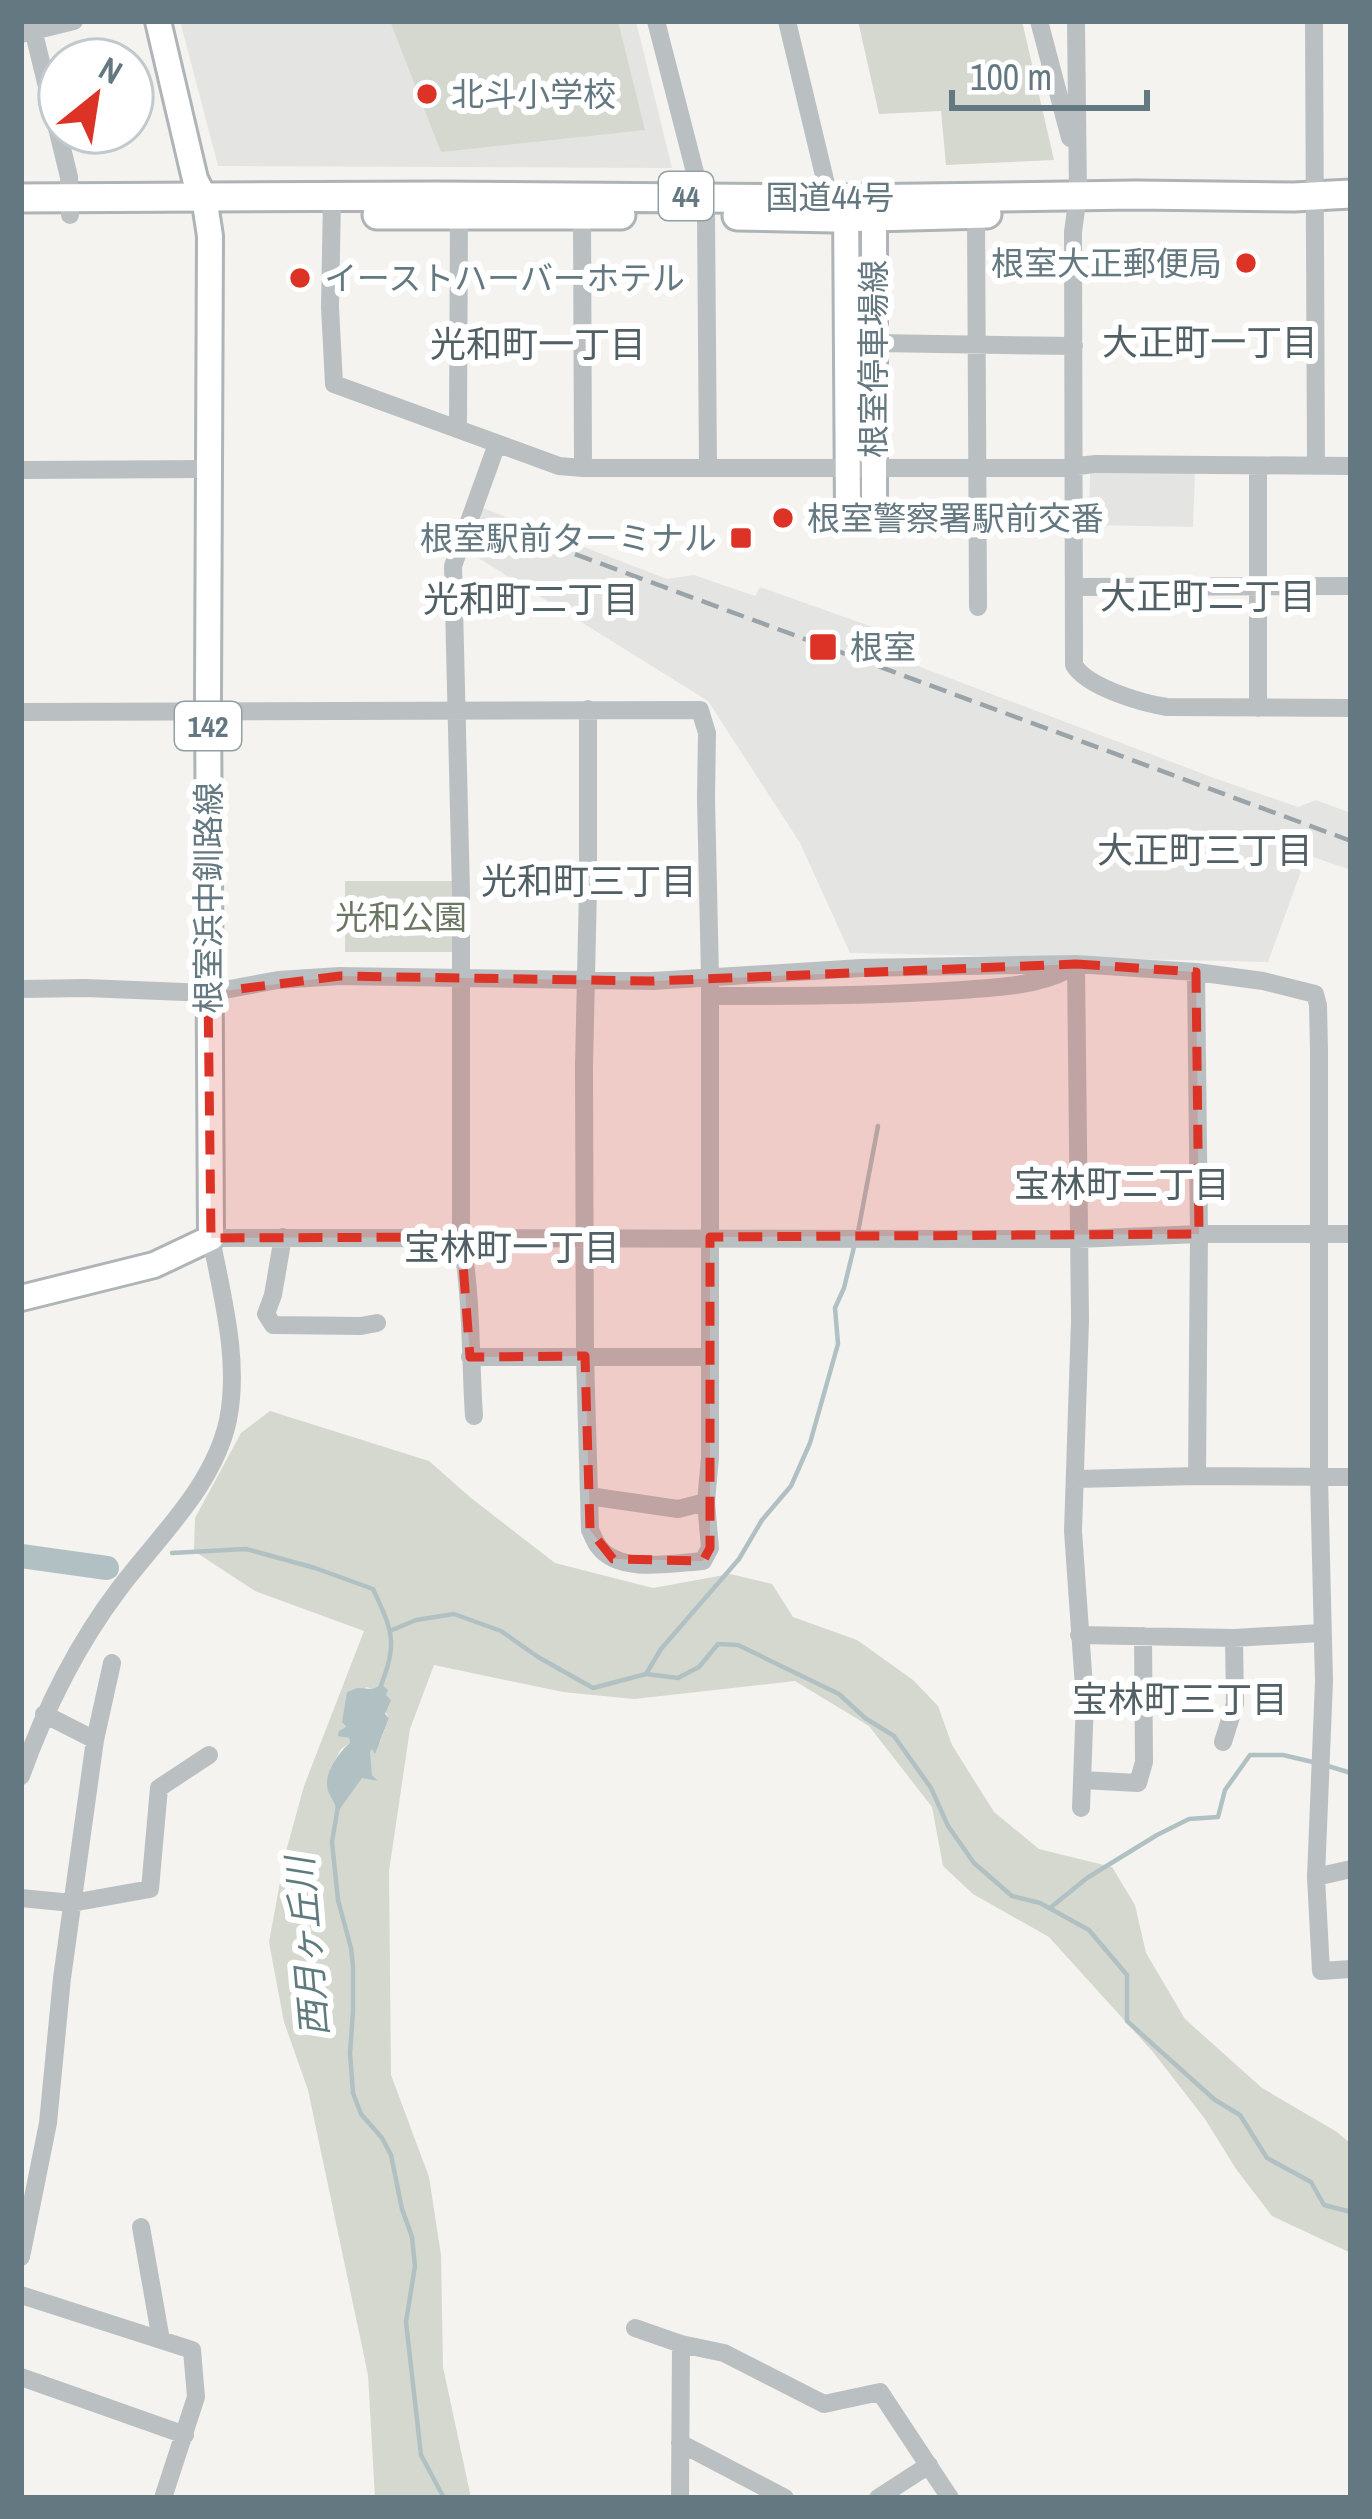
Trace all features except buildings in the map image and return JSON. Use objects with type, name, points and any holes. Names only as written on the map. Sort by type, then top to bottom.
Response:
[{"type":"highway","name":"国道44号","points":[[1315,204],[1351,194]]},
{"type":"highway","name":"国道44号","points":[[21,199],[70,207],[703,205],[976,214],[1077,204]]},
{"type":"highway","name":"国道44号","points":[[851,208],[1315,204],[1351,211]]},
{"type":"highway","name":"国道44号","points":[[332,207],[459,215],[582,215],[703,205]]},
{"type":"highway","name":"国道44号","points":[[21,216],[70,207]]},
{"type":"main road","name":"根室浜中釧路線","points":[[158,21],[210,236],[211,1238]]},
{"type":"main road","name":"根室停車場線","points":[[848,514],[860,468],[874,343],[851,208]]},
{"type":"main road","name":"根室停車場線","points":[[851,208],[860,468],[874,521]]},
{"type":"main road","points":[[21,1298],[154,1265],[211,1238]]},
{"type":"street","points":[[70,207],[70,177],[29,29],[74,21]]},
{"type":"street","points":[[656,21],[703,205],[708,468]]},
{"type":"street","points":[[787,21],[851,208]]},
{"type":"street","points":[[1039,21],[1078,165]]},
{"type":"street","points":[[1076,21],[1074,665],[1082,678],[1150,705],[1351,708]]},
{"type":"street","points":[[1314,21],[1316,466]]},
{"type":"street","points":[[332,207],[334,384],[559,466],[1351,466]]},
{"type":"street","points":[[976,214],[978,608]]},
{"type":"street","points":[[458,429],[459,215]]},
{"type":"street","points":[[582,215],[583,468]]},
{"type":"street","points":[[874,343],[1074,346]]},
{"type":"street","points":[[474,1416],[469,1277],[461,1237],[461,892],[453,566],[497,444]]},
{"type":"street","points":[[1258,466],[1258,708]]},
{"type":"street","points":[[21,470],[208,470]]},
{"type":"street","points":[[1074,587],[1351,586]]},
{"type":"street","points":[[21,712],[588,709],[700,710],[707,733],[710,987],[710,1458],[706,1502],[710,1548],[703,1561],[644,1565],[613,1559],[599,1548],[590,1530],[585,1356],[588,709]]},
{"type":"street","points":[[710,987],[861,968],[1076,964],[1196,972],[1315,994],[1324,1682],[1316,1877],[1321,1971],[1351,1970]]},
{"type":"street","points":[[21,989],[208,993],[340,976],[459,976],[653,981],[852,997],[1021,983],[1061,974],[1076,964]]},
{"type":"street","points":[[1076,964],[1080,1320],[1073,1531],[1085,1701],[1081,1808]]},
{"type":"street","points":[[1196,972],[1197,1476]]},
{"type":"street","points":[[21,1776],[44,1714],[94,1626],[183,1508],[224,1436],[232,1350],[211,1238],[1077,1239],[1351,1234]]},
{"type":"street","points":[[283,1238],[266,1314],[273,1325],[377,1323]]},
{"type":"street","points":[[470,1357],[710,1357]]},
{"type":"street","points":[[1076,1479],[1351,1477]]},
{"type":"street","points":[[589,1496],[678,1509],[706,1502]]},
{"type":"street","points":[[1079,1635],[1234,1638],[1321,1633]]},
{"type":"street","points":[[1082,1780],[1138,1783],[1144,1762],[1143,1636]]},
{"type":"street","points":[[1223,1742],[1235,1704],[1234,1638]]},
{"type":"street","points":[[21,2257],[31,2160],[48,2123],[95,1740],[112,1663]]},
{"type":"street","points":[[44,1714],[95,1740]]},
{"type":"street","points":[[21,1898],[73,1903],[150,1888],[159,1788],[209,1755]]},
{"type":"street","points":[[1316,1877],[1351,1869]]},
{"type":"street","points":[[141,2227],[161,2340]]},
{"type":"street","points":[[21,2295],[192,2350],[196,2397],[163,2498]]},
{"type":"street","points":[[635,2327],[724,2353],[824,2404],[880,2392],[950,2498]]},
{"type":"street","points":[[680,2498],[681,2344]]},
{"type":"street","points":[[21,2377],[185,2435]]},
{"type":"street","points":[[680,2443],[785,2498]]},
{"type":"street","points":[[878,2498],[929,2465]]},
{"type":"highlighted area","points":[[1076,964],[1196,972],[1199,1234],[710,1237],[710,1548],[703,1561],[613,1559],[590,1530],[585,1356],[470,1357],[461,1237],[211,1238],[208,993],[340,976],[653,981]]},
{"type":"shaded area","name":"北斗小学校","points":[[180,21],[636,21],[672,168],[218,166]]},
{"type":"shaded area","points":[[1195,472],[1193,527],[1089,525],[1090,474]]},
{"type":"shaded area","points":[[483,508],[667,579],[694,575],[755,596],[760,587],[881,630],[878,651],[1298,807],[1316,800],[1351,813],[1351,870],[1307,855],[1268,962],[850,953],[800,843],[708,701],[467,551]]},
{"type":"shaded area","points":[[382,1685],[391,1700],[375,1754],[370,1752],[372,1775],[378,1781],[362,1778],[337,1813],[327,1779],[334,1761],[350,1743],[349,1738],[338,1736],[346,1727],[342,1722],[347,1692]]},
{"type":"green space","points":[[390,21],[618,21],[645,130],[441,152]]},
{"type":"green space","points":[[858,21],[1022,21],[1054,160],[946,165],[941,111],[879,114]]},
{"type":"green space","name":"光和公園","points":[[345,881],[454,881],[456,952],[345,952]]},
{"type":"green space","points":[[270,1411],[429,1461],[555,1563],[653,1588],[730,1574],[772,1584],[793,1617],[857,1640],[913,1680],[938,1706],[952,1745],[994,1812],[1039,1849],[1112,1867],[1135,1905],[1146,1953],[1185,2019],[1262,2088],[1351,2144],[1351,2253],[1272,2216],[1153,2052],[1049,1937],[973,1894],[943,1866],[932,1807],[869,1726],[795,1681],[634,1699],[563,1692],[434,1665],[410,1729],[389,1871],[391,2075],[429,2177],[441,2255],[443,2367],[471,2498],[375,2498],[368,2375],[308,2090],[284,2022],[269,1942],[304,1786],[364,1631],[255,1591],[194,1551],[195,1518],[241,1433]],"holes":[[[366,1687],[372,1689],[389,1718],[380,1742],[369,1752],[375,1780],[362,1777],[338,1811],[330,1769],[350,1743],[342,1722]]]},
{"type":"waterway","points":[[858,1232],[878,1126]]},
{"type":"waterway","points":[[646,1674],[791,1486],[810,1443],[838,1344],[835,1308],[855,1243]]},
{"type":"waterway","name":"西月ヶ丘川","points":[[172,1553],[246,1549],[373,1589],[391,1637],[380,1688]]},
{"type":"waterway","name":"西月ヶ丘川","points":[[21,1556],[107,1568]]},
{"type":"waterway","points":[[392,1630],[416,1620],[454,1614],[501,1631],[593,1688],[646,1674],[678,1678],[699,1667],[718,1644],[738,1645],[839,1694],[894,1736],[974,1863],[1012,1896],[1040,1903],[1089,1930],[1127,1975],[1127,2021],[1215,2100],[1240,2115],[1267,2158],[1311,2182],[1324,2205],[1351,2212]]},
{"type":"waterway","points":[[1050,1908],[1087,1878],[1157,1835],[1189,1819],[1218,1817],[1225,1790],[1250,1755],[1283,1755],[1317,1763]]},
{"type":"waterway","points":[[1328,1766],[1351,1773]]},
{"type":"waterway","name":"西月ヶ丘川","points":[[338,1806],[332,1842],[338,1900],[353,1966],[353,2093],[361,2114],[391,2155],[412,2237],[415,2266],[406,2322],[421,2455],[444,2498]]},
{"type":"railway","points":[[499,526],[1351,841]]},
{"type":"place","name":"北斗小学校","points":[[427,94]]},
{"type":"place","name":"根室大正郵便局","points":[[1246,263]]},
{"type":"place","name":"イーストハーバーホテル","points":[[300,278]]},
{"type":"place","name":"根室警察署駅前交番","points":[[783,518]]},
{"type":"place","name":"根室駅前ターミナル","points":[[741,538]]},
{"type":"place","name":"根室","points":[[823,647]]},
{"type":"district","name":"大正町一丁目","points":[[1210,342]]},
{"type":"district","name":"光和町一丁目","points":[[538,344]]},
{"type":"district","name":"大正町二丁目","points":[[1208,596]]},
{"type":"district","name":"光和町二丁目","points":[[531,599]]},
{"type":"district","name":"大正町三丁目","points":[[1205,850]]},
{"type":"district","name":"光和町三丁目","points":[[589,881]]},
{"type":"district","name":"宝林町二丁目","points":[[1122,1184]]},
{"type":"district","name":"宝林町一丁目","points":[[512,1247]]},
{"type":"district","name":"宝林町三丁目","points":[[1180,1699]]}]
